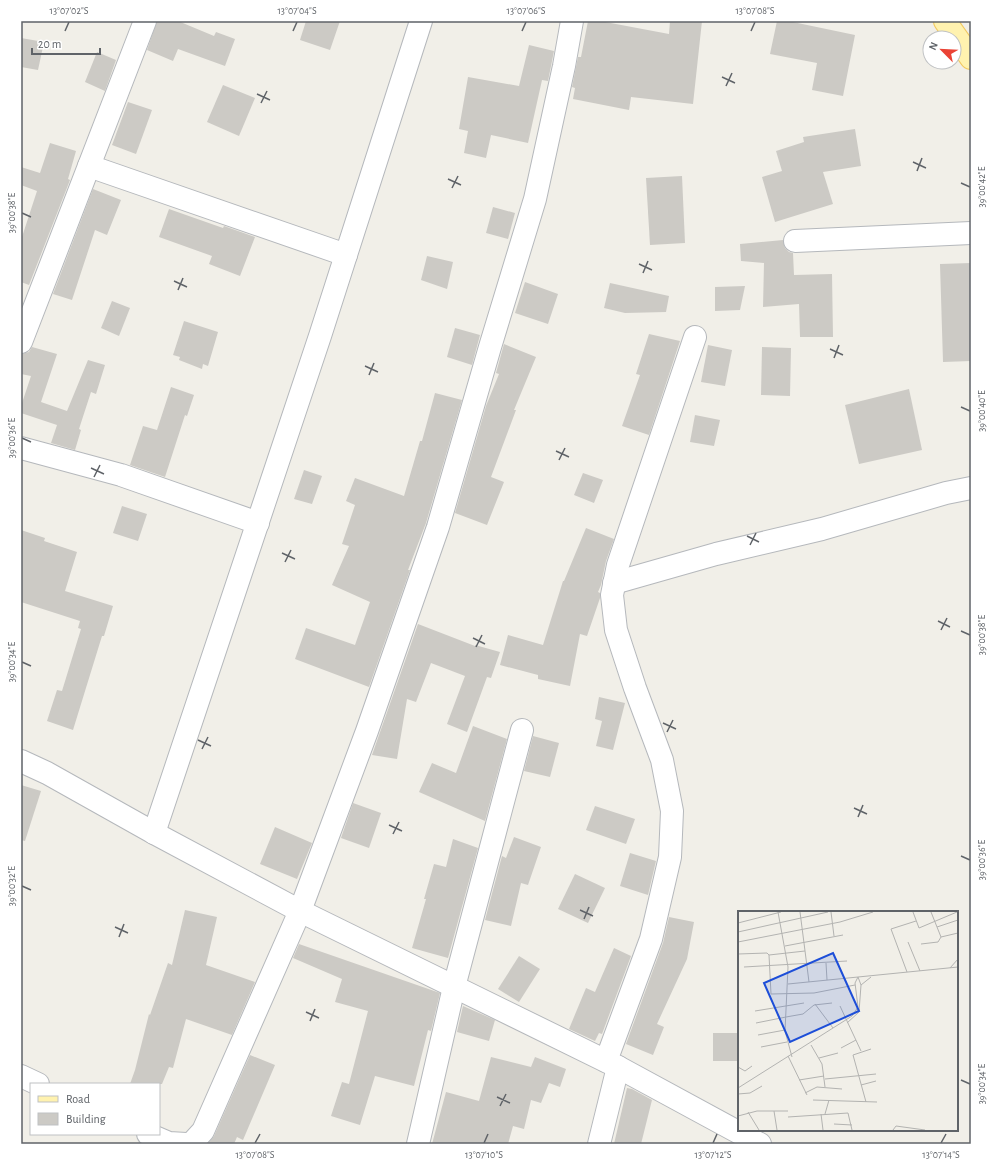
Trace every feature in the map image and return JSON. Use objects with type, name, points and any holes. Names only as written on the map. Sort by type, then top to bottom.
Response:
[{"type":"main road","points":[[945,21],[971,58]]},
{"type":"street","points":[[21,342],[145,21]]},
{"type":"street","points":[[154,834],[258,524],[421,21]]},
{"type":"street","points":[[408,60],[432,21]]},
{"type":"street","points":[[191,1144],[203,1131],[300,911],[367,731],[438,527],[535,199],[564,66],[572,21]]},
{"type":"street","points":[[89,166],[346,255]]},
{"type":"street","points":[[795,242],[971,234]]},
{"type":"street","points":[[599,1144],[612,1064],[651,939],[670,857],[672,811],[662,760],[635,688],[616,630],[612,595],[621,557],[695,337]]},
{"type":"street","points":[[21,448],[121,475],[258,524]]},
{"type":"street","points":[[614,583],[716,554],[822,529],[946,493],[971,488]]},
{"type":"street","points":[[418,1144],[454,988],[522,730]]},
{"type":"street","points":[[21,761],[154,834],[300,911],[454,988],[612,1064],[760,1144]]},
{"type":"street","points":[[21,1076],[36,1083]]},
{"type":"street","points":[[150,1135],[169,1143],[186,1144]]},
{"type":"building","points":[[157,21],[178,21],[214,36],[216,32],[235,39],[225,66],[178,49],[173,61],[147,50]]},
{"type":"building","points":[[306,21],[340,21],[330,50],[300,40]]},
{"type":"building","points":[[588,21],[600,21],[669,34],[670,21],[702,21],[693,104],[631,97],[629,110],[573,99],[575,88],[572,87],[578,57],[581,57]]},
{"type":"building","points":[[777,21],[788,21],[855,35],[843,96],[812,90],[817,63],[770,54]]},
{"type":"building","points":[[21,38],[44,42],[38,70],[21,67]]},
{"type":"building","points":[[529,45],[554,51],[548,81],[542,80],[528,143],[491,135],[486,158],[464,153],[468,131],[459,129],[468,77],[519,86]]},
{"type":"building","points":[[97,52],[116,60],[105,91],[85,82]]},
{"type":"building","points":[[223,85],[255,98],[239,136],[207,122]]},
{"type":"building","points":[[128,102],[152,110],[136,154],[112,145]]},
{"type":"building","points":[[855,129],[861,166],[823,172],[833,204],[775,222],[762,177],[782,171],[776,151],[804,142],[803,137]]},
{"type":"building","points":[[50,143],[76,151],[68,179],[70,180],[29,285],[21,282],[21,240],[37,191],[21,185],[21,167],[40,173]]},
{"type":"building","points":[[682,176],[685,243],[650,245],[646,178]]},
{"type":"building","points":[[93,189],[121,200],[107,235],[95,230],[72,300],[53,294]]},
{"type":"building","points":[[493,207],[515,213],[508,239],[486,233]]},
{"type":"building","points":[[169,209],[223,228],[224,226],[255,237],[240,276],[209,264],[212,256],[159,237]]},
{"type":"building","points":[[783,240],[785,248],[789,252],[793,253],[794,275],[832,274],[833,337],[800,337],[799,304],[763,307],[764,263],[741,261],[740,244]]},
{"type":"building","points":[[427,256],[453,262],[447,289],[421,280]]},
{"type":"building","points":[[971,263],[971,361],[943,362],[940,264]]},
{"type":"building","points":[[525,282],[558,294],[548,324],[515,313]]},
{"type":"building","points":[[610,283],[669,296],[666,312],[625,313],[604,308]]},
{"type":"building","points":[[745,286],[740,310],[715,311],[715,287]]},
{"type":"building","points":[[112,301],[130,308],[119,336],[101,328]]},
{"type":"building","points":[[184,321],[218,332],[208,366],[203,364],[202,369],[179,360],[180,357],[173,355]]},
{"type":"building","points":[[455,328],[480,335],[472,365],[447,357]]},
{"type":"building","points":[[649,334],[680,341],[649,435],[622,426],[640,375],[636,374]]},
{"type":"building","points":[[504,344],[536,357],[514,410],[516,410],[491,477],[504,482],[487,525],[455,513],[486,406],[499,374],[496,373]]},
{"type":"building","points":[[708,345],[732,350],[725,386],[701,382]]},
{"type":"building","points":[[32,347],[57,354],[41,402],[67,411],[88,360],[105,365],[96,394],[91,392],[79,429],[81,430],[75,450],[51,443],[57,425],[21,413],[21,406],[31,376],[21,374],[21,354],[29,352]]},
{"type":"building","points":[[762,347],[791,348],[790,396],[761,395]]},
{"type":"building","points":[[171,387],[194,395],[187,416],[185,415],[165,477],[130,465],[143,426],[157,430]]},
{"type":"building","points":[[909,389],[922,450],[859,464],[845,405]]},
{"type":"building","points":[[435,393],[462,400],[426,523],[408,570],[410,570],[369,687],[295,659],[306,628],[355,645],[370,602],[332,585],[349,546],[342,544],[355,505],[346,501],[355,478],[404,496],[420,441],[422,441]]},
{"type":"building","points":[[695,415],[720,420],[714,446],[690,442]]},
{"type":"building","points":[[304,470],[322,476],[312,504],[294,499]]},
{"type":"building","points":[[583,473],[603,480],[594,503],[574,495]]},
{"type":"building","points":[[122,506],[147,514],[138,541],[113,533]]},
{"type":"building","points":[[586,528],[614,539],[606,561],[598,592],[600,593],[600,598],[587,636],[580,634],[570,686],[538,679],[538,675],[500,665],[508,635],[543,645],[563,581]]},
{"type":"building","points":[[21,530],[45,538],[44,541],[77,552],[65,591],[113,606],[104,636],[102,636],[73,730],[47,721],[57,690],[62,691],[81,629],[78,628],[80,621],[21,602]]},
{"type":"building","points":[[418,624],[475,646],[500,652],[491,678],[487,677],[467,732],[447,724],[465,676],[431,663],[416,702],[407,699],[397,759],[372,755]]},
{"type":"building","points":[[599,697],[625,703],[613,750],[596,746],[602,721],[595,719]]},
{"type":"building","points":[[473,726],[507,739],[485,821],[419,792],[432,763],[456,773]]},
{"type":"building","points":[[533,736],[559,743],[550,777],[524,771]]},
{"type":"building","points":[[21,785],[41,791],[25,841],[21,840]]},
{"type":"building","points":[[353,803],[381,813],[369,848],[341,838]]},
{"type":"building","points":[[595,806],[635,819],[626,844],[586,830]]},
{"type":"building","points":[[275,827],[312,843],[297,879],[260,864]]},
{"type":"building","points":[[514,837],[541,847],[528,885],[521,883],[511,926],[485,920],[502,856],[506,858]]},
{"type":"building","points":[[453,839],[478,848],[448,958],[412,948],[434,864],[446,867]]},
{"type":"building","points":[[630,853],[656,861],[648,895],[620,886]]},
{"type":"building","points":[[575,874],[605,888],[588,923],[558,909]]},
{"type":"building","points":[[185,910],[217,917],[206,965],[255,982],[232,1035],[186,1019],[173,1068],[169,1067],[162,1084],[130,1083],[149,1014],[150,1015],[168,963],[172,965]]},
{"type":"building","points":[[669,917],[694,922],[687,959],[657,1024],[664,1027],[653,1055],[626,1044],[663,943]]},
{"type":"building","points":[[299,944],[440,993],[431,1031],[428,1030],[414,1086],[375,1076],[360,1125],[331,1116],[342,1082],[349,1084],[368,1011],[335,1002],[342,979],[293,958]]},
{"type":"building","points":[[614,948],[631,956],[602,1034],[599,1033],[595,1041],[569,1029],[586,988],[595,992]]},
{"type":"building","points":[[519,956],[540,969],[519,1002],[498,989]]},
{"type":"building","points":[[463,1006],[495,1020],[489,1041],[457,1032]]},
{"type":"building","points":[[713,1033],[738,1033],[738,1061],[713,1061]]},
{"type":"building","points":[[250,1055],[275,1065],[243,1140],[237,1137],[234,1144],[208,1144],[214,1136]]},
{"type":"building","points":[[491,1057],[531,1067],[535,1057],[566,1069],[560,1087],[549,1083],[541,1103],[531,1100],[524,1129],[513,1126],[508,1144],[432,1144],[446,1092],[479,1101]]},
{"type":"building","points":[[627,1088],[632,1089],[652,1100],[641,1144],[614,1144]]}]
